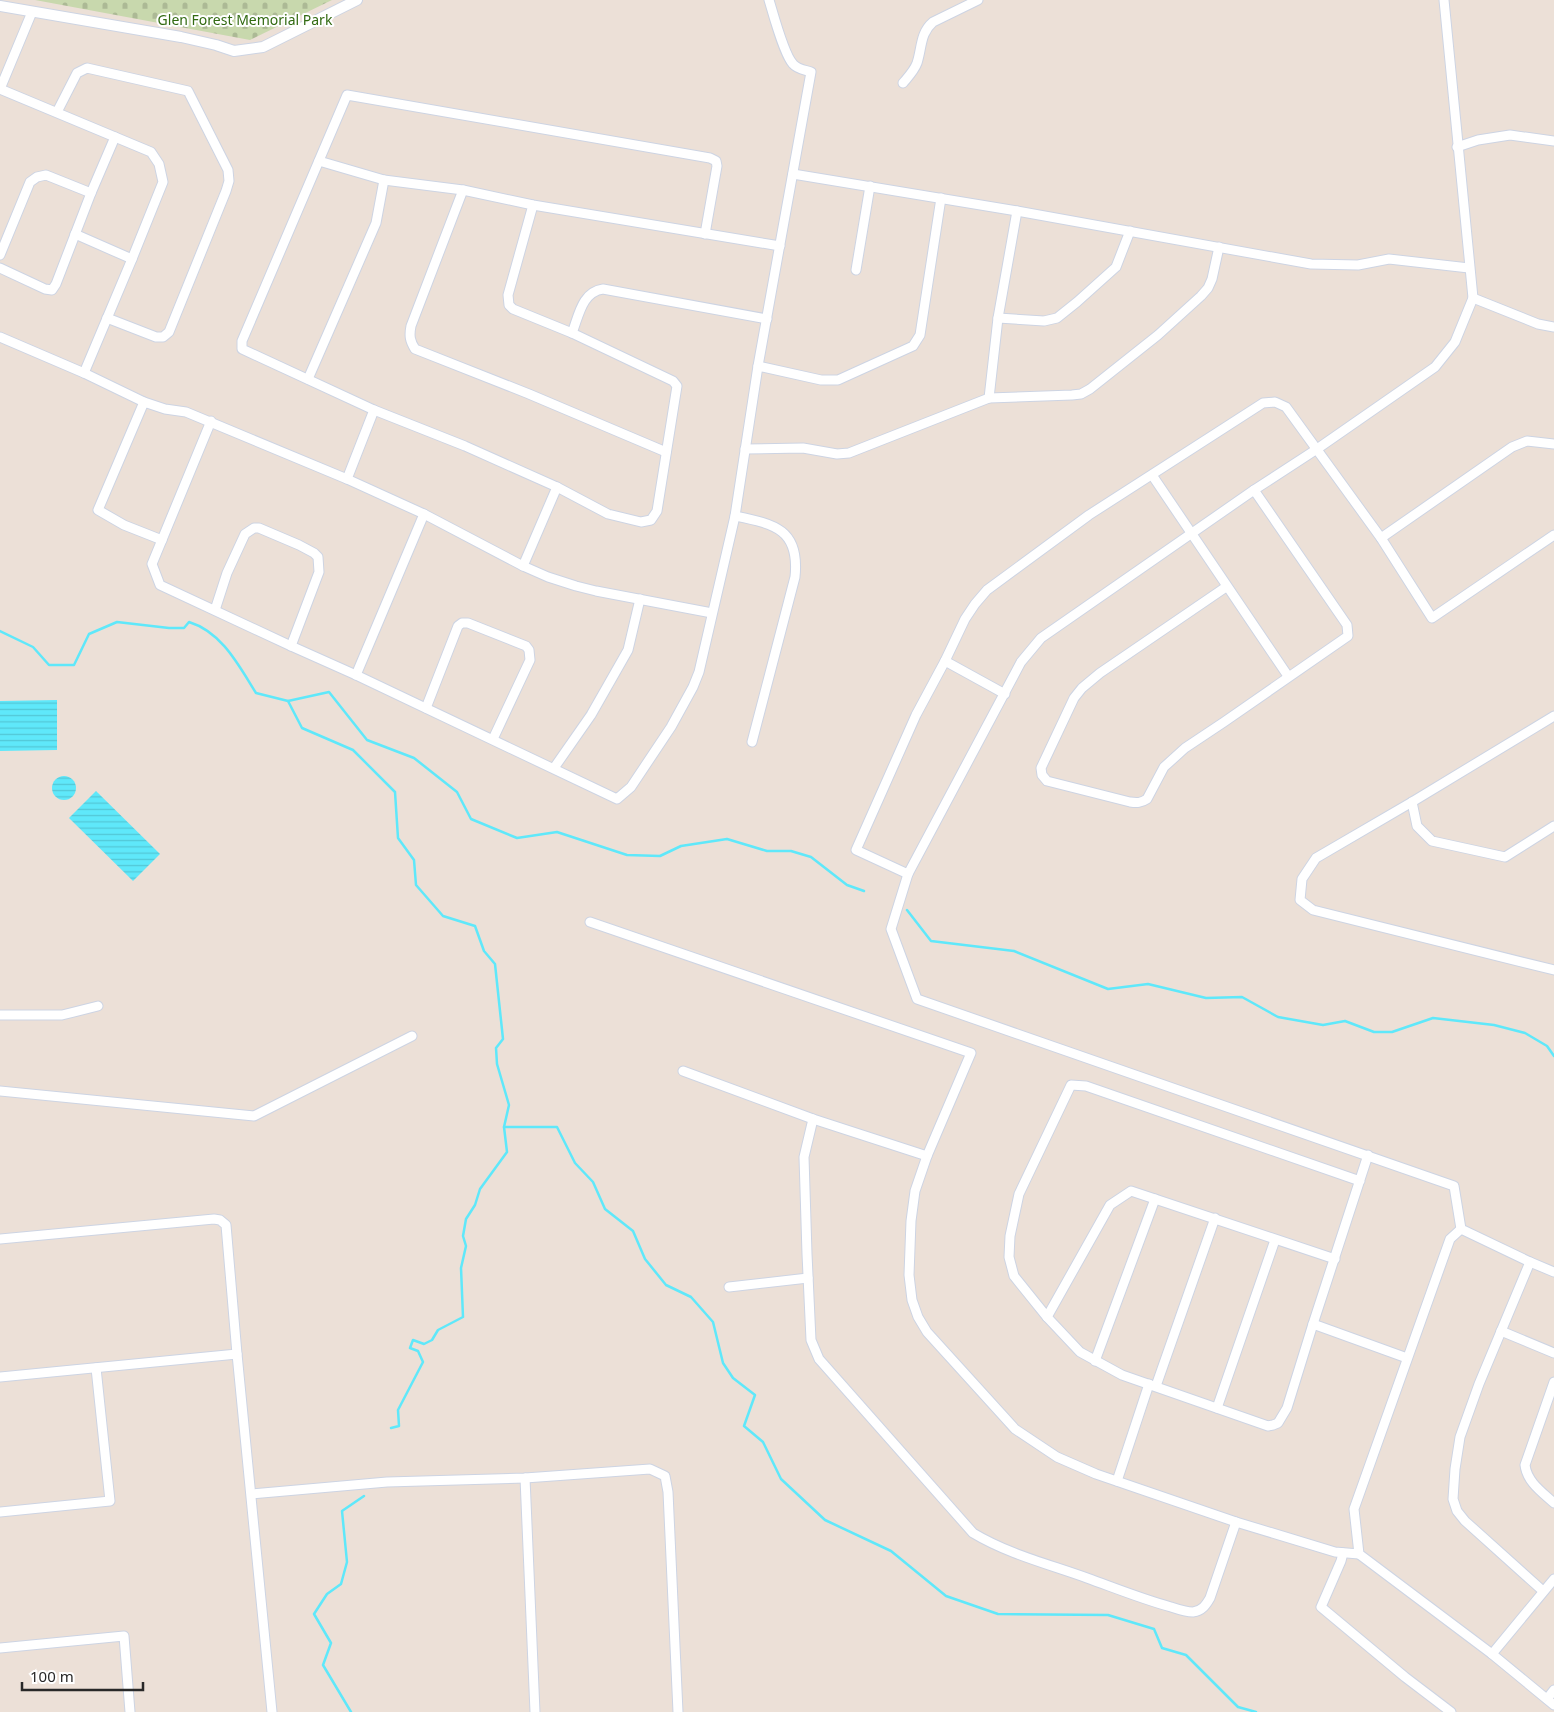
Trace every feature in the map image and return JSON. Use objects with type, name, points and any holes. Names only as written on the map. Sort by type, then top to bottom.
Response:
[{"type":"street","points":[[1,7],[182,37],[234,51],[263,47],[357,0]]},
{"type":"street","points":[[211,421],[152,564],[160,585],[493,739],[617,799],[631,787],[671,727],[693,687],[699,672],[735,516],[758,366],[768,319],[811,72],[797,67],[790,61],[775,22],[770,0]]},
{"type":"street","points":[[903,83],[916,66],[922,38],[929,25],[978,0]]},
{"type":"street","points":[[1444,0],[1473,298],[1455,342],[1435,367],[1041,638],[1021,662],[908,874],[891,929],[917,999],[1454,1186],[1461,1229]]},
{"type":"street","points":[[32,12],[0,89],[151,152],[159,164],[163,182],[84,373]]},
{"type":"street","points":[[57,112],[77,73],[87,68],[188,90],[228,170],[228,186],[169,332],[163,337],[156,337],[107,318]]},
{"type":"street","points":[[533,206],[508,295],[509,305],[513,309],[572,332],[676,383],[678,390],[657,511],[654,517],[648,521],[641,522],[608,514],[557,487],[465,446],[374,410],[246,352],[241,345],[347,95],[710,158],[716,161],[717,166],[704,234]]},
{"type":"street","points":[[1457,147],[1478,140],[1510,135],[1554,141]]},
{"type":"street","points":[[0,268],[45,289],[52,290],[116,136]]},
{"type":"street","points":[[319,161],[384,180],[463,190],[533,206],[780,246]]},
{"type":"street","points":[[793,174],[1017,211],[1310,264],[1358,265],[1389,259],[1469,268]]},
{"type":"street","points":[[0,255],[30,182],[37,177],[46,175],[91,194]]},
{"type":"street","points":[[308,379],[376,223],[384,180]]},
{"type":"street","points":[[856,270],[870,186]]},
{"type":"street","points":[[463,190],[411,326],[410,342],[415,349],[666,452]]},
{"type":"street","points":[[758,366],[831,381],[838,380],[913,346],[920,335],[941,198]]},
{"type":"street","points":[[990,398],[998,318],[1017,211]]},
{"type":"street","points":[[998,318],[1044,321],[1057,318],[1116,267],[1130,231]]},
{"type":"street","points":[[76,234],[132,259]]},
{"type":"street","points":[[745,449],[803,448],[837,454],[849,453],[990,398],[1072,396],[1081,394],[1090,390],[1158,335],[1201,296],[1208,288],[1212,279],[1219,247]]},
{"type":"street","points":[[572,332],[586,298],[595,290],[603,289],[768,319]]},
{"type":"street","points":[[1473,298],[1538,324],[1554,327]]},
{"type":"street","points":[[0,336],[144,402],[165,409],[186,412],[211,421],[347,478],[424,514],[523,566],[576,586],[712,613]]},
{"type":"street","points":[[144,402],[98,510],[124,525],[162,540]]},
{"type":"street","points":[[908,874],[856,850],[916,715],[965,619],[987,590],[1089,515],[1263,403],[1275,402],[1286,407],[1381,538],[1432,618],[1554,536]]},
{"type":"street","points":[[347,478],[374,410]]},
{"type":"street","points":[[1381,538],[1512,447],[1527,441],[1554,444]]},
{"type":"street","points":[[1152,475],[1288,676]]},
{"type":"street","points":[[523,566],[557,487]]},
{"type":"street","points":[[1226,586],[1100,673],[1082,688],[1074,698],[1041,768],[1042,774],[1050,783],[1141,803],[1147,799],[1164,767],[1184,748],[1231,718],[1288,676],[1348,636],[1348,628],[1254,490]]},
{"type":"street","points":[[356,675],[424,514]]},
{"type":"street","points":[[735,516],[772,525],[788,537],[793,544],[796,554],[795,576],[752,742]]},
{"type":"street","points":[[215,610],[227,573],[245,534],[250,530],[259,528],[299,544],[318,557],[319,572],[291,646]]},
{"type":"street","points":[[554,768],[591,715],[628,650],[640,599]]},
{"type":"street","points":[[426,708],[458,626],[468,623],[526,646],[531,654],[530,660],[493,739]]},
{"type":"street","points":[[945,661],[1005,694]]},
{"type":"street","points":[[1554,716],[1316,858],[1302,880],[1300,900],[1313,910],[1554,970]]},
{"type":"street","points":[[1412,802],[1417,826],[1432,841],[1505,857],[1554,826]]},
{"type":"street","points":[[590,922],[971,1053],[926,1156],[915,1191],[911,1221],[909,1275],[912,1300],[918,1317],[927,1332],[1015,1429],[1057,1457],[1096,1474],[1236,1522],[1342,1553],[1359,1554],[1492,1654],[1550,1702],[1554,1690]]},
{"type":"street","points":[[0,1015],[62,1015],[98,1006]]},
{"type":"street","points":[[0,1091],[254,1116],[412,1036]]},
{"type":"street","points":[[683,1071],[926,1156]]},
{"type":"street","points":[[1360,1181],[1086,1086],[1071,1085],[1019,1194],[1010,1236],[1010,1257],[1014,1276],[1047,1317],[1080,1352],[1095,1361],[1122,1375],[1268,1426],[1273,1425],[1278,1423],[1287,1408],[1313,1324],[1335,1260],[1360,1181],[1368,1155]]},
{"type":"street","points":[[813,1118],[804,1157],[811,1340],[819,1359],[973,1533],[991,1544],[1031,1560],[1063,1569],[1162,1604],[1194,1612],[1204,1607],[1210,1598],[1236,1522]]},
{"type":"street","points":[[1047,1317],[1110,1204],[1130,1191],[1215,1218],[1335,1260]]},
{"type":"street","points":[[1095,1361],[1155,1199]]},
{"type":"street","points":[[1118,1481],[1215,1218]]},
{"type":"street","points":[[0,1239],[214,1219],[220,1220],[226,1225],[272,1712]]},
{"type":"street","points":[[1461,1229],[1554,1272]]},
{"type":"street","points":[[1359,1554],[1354,1509],[1450,1239],[1461,1229]]},
{"type":"street","points":[[1218,1408],[1275,1240]]},
{"type":"street","points":[[1530,1262],[1460,1437],[1453,1499],[1457,1511],[1465,1521],[1543,1591]]},
{"type":"street","points":[[729,1287],[808,1278]]},
{"type":"street","points":[[1313,1324],[1407,1358]]},
{"type":"street","points":[[1501,1331],[1554,1353]]},
{"type":"street","points":[[0,1376],[237,1354]]},
{"type":"street","points":[[0,1512],[110,1501],[96,1368]]},
{"type":"street","points":[[1554,1382],[1525,1464],[1530,1481],[1554,1503]]},
{"type":"street","points":[[252,1494],[387,1482],[525,1478],[650,1469],[664,1476],[668,1492],[678,1712]]},
{"type":"street","points":[[525,1478],[535,1712]]},
{"type":"street","points":[[1342,1553],[1341,1561],[1321,1607],[1405,1677],[1451,1712]]},
{"type":"street","points":[[1492,1654],[1554,1579]]},
{"type":"street","points":[[0,1648],[124,1636],[130,1712]]},
{"type":"green space","name":"Glen Forest Memorial Park","points":[[35,0],[332,0],[250,40]]},
{"type":"water","points":[[57,700],[57,750],[0,751],[0,701]]},
{"type":"water","points":[[64,776],[73,779],[76,788],[73,797],[64,800],[55,797],[52,788],[55,779]]},
{"type":"water","points":[[96,791],[160,854],[133,881],[69,818]]},
{"type":"waterway","points":[[0,631],[33,647],[49,665],[74,665],[89,634],[117,622],[169,628],[184,628],[189,622],[201,627],[228,651],[256,693],[288,701],[302,728],[353,750],[395,792],[398,838],[414,860],[416,885],[443,916],[475,926],[484,951],[495,964],[503,1039],[496,1048],[497,1064],[509,1105],[504,1127],[507,1152],[480,1189],[475,1205],[466,1219],[463,1236],[466,1246],[461,1268],[463,1317],[438,1330],[432,1340],[424,1344],[413,1340],[410,1348],[418,1351],[423,1362],[398,1410],[399,1426],[391,1428]]},
{"type":"waterway","points":[[288,701],[329,692],[367,740],[414,758],[457,792],[471,819],[517,838],[557,832],[627,855],[660,856],[681,846],[727,839],[767,851],[791,851],[811,857],[847,885],[864,891]]},
{"type":"waterway","points":[[907,910],[931,941],[1014,951],[1108,989],[1148,984],[1206,998],[1242,997],[1278,1017],[1323,1025],[1345,1021],[1374,1032],[1392,1032],[1433,1018],[1494,1025],[1525,1033],[1547,1046],[1554,1056]]},
{"type":"waterway","points":[[504,1127],[557,1127],[575,1163],[593,1182],[605,1209],[633,1231],[645,1259],[666,1285],[691,1297],[713,1322],[723,1363],[733,1378],[755,1395],[744,1426],[763,1442],[781,1479],[825,1520],[891,1551],[946,1596],[998,1614],[1108,1615],[1154,1629],[1162,1648],[1186,1655],[1238,1707],[1256,1712]]},
{"type":"waterway","points":[[351,1712],[323,1665],[331,1643],[314,1614],[327,1594],[341,1584],[347,1562],[342,1511],[364,1496]]}]
